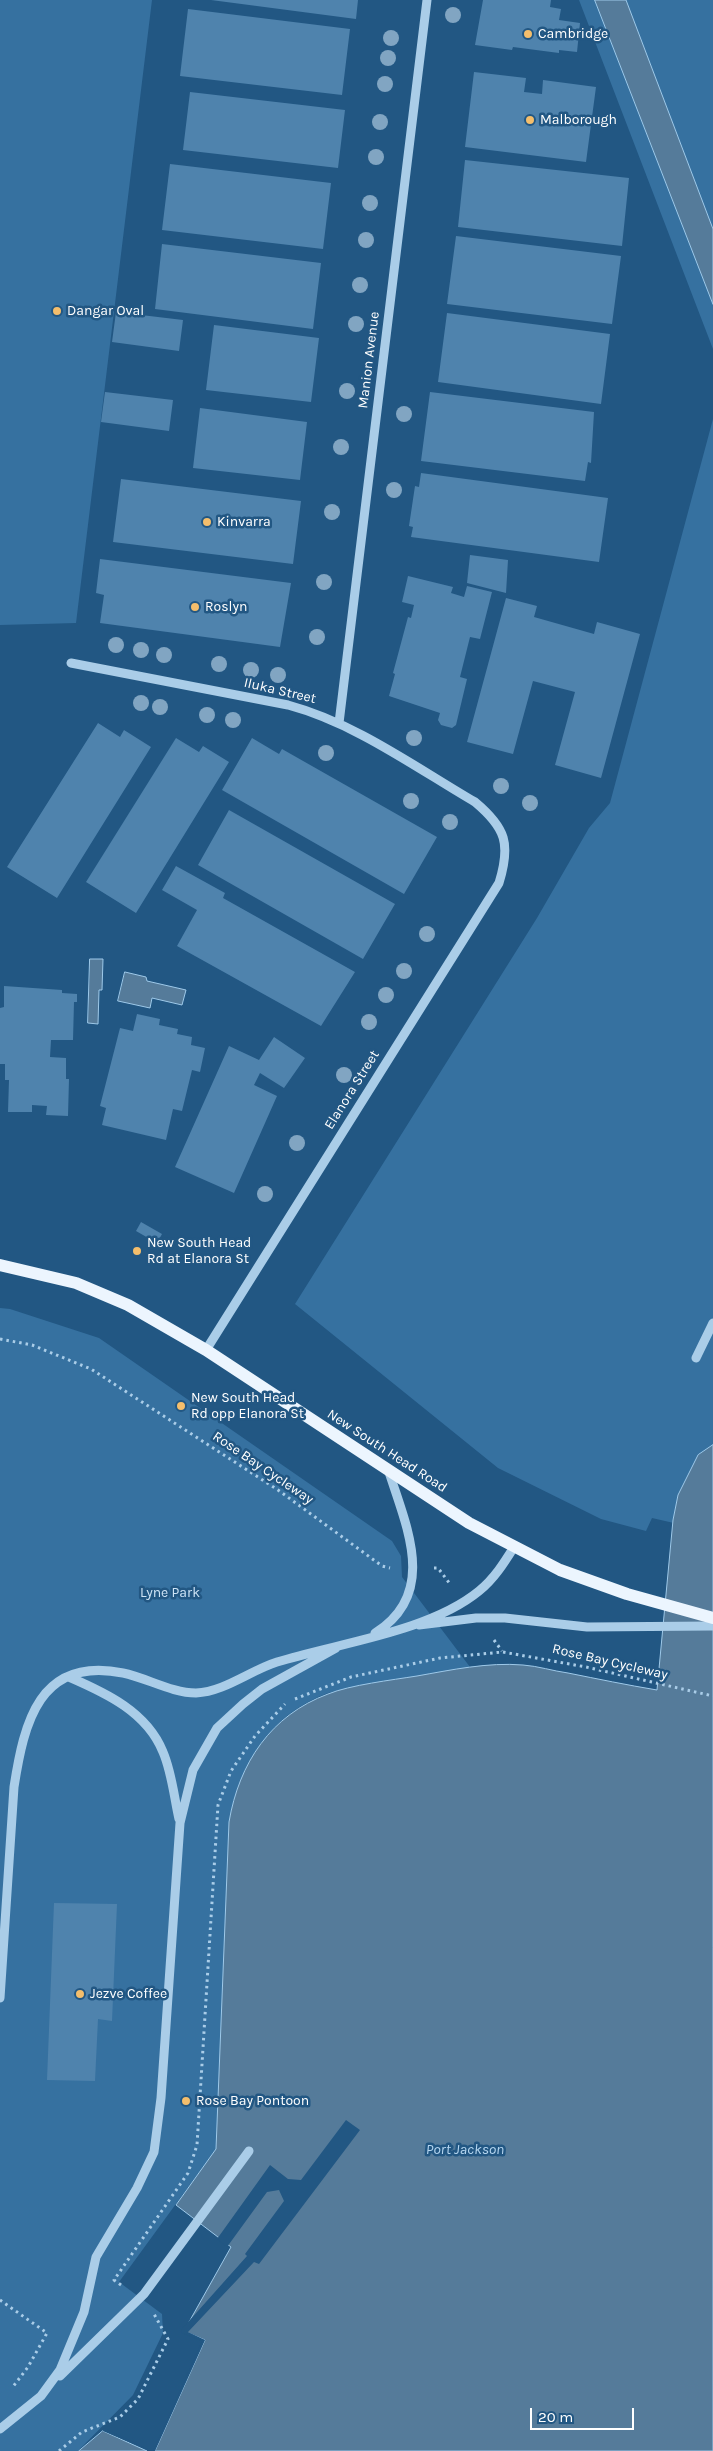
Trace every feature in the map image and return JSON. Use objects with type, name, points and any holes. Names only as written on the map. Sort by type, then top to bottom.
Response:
[{"type":"main road","name":"New South Head Road","points":[[0,1265],[76,1283],[128,1306],[206,1350],[469,1523],[560,1570],[592,1583],[666,1606],[713,1618]]},
{"type":"street","name":"Manion Avenue","points":[[339,723],[427,0]]},
{"type":"street","name":"Iluka Street","points":[[71,663],[288,705],[314,712],[339,723],[475,802],[492,818],[505,838]]},
{"type":"street","name":"Elanora Street","points":[[206,1350],[499,883],[506,861],[505,838]]},
{"type":"street","points":[[696,1358],[713,1323]]},
{"type":"street","points":[[362,1641],[389,1623],[397,1614],[406,1600],[412,1578],[414,1563],[412,1546],[388,1469]]},
{"type":"street","points":[[0,1998],[14,1787],[19,1755],[24,1733],[36,1706],[54,1685],[86,1672],[122,1673],[195,1693],[221,1686],[278,1662],[362,1641],[454,1608],[479,1592],[492,1579],[514,1547]]},
{"type":"street","points":[[401,1628],[476,1618],[505,1618],[587,1627],[713,1626]]},
{"type":"street","points":[[51,2385],[66,2357],[82,2318],[96,2257],[137,2188],[154,2152],[161,2098],[180,1823],[193,1770],[217,1728],[243,1704],[262,1689],[336,1648]]},
{"type":"street","points":[[70,1677],[111,1696],[138,1716],[152,1732],[163,1752],[168,1768],[180,1823]]},
{"type":"street","points":[[0,2429],[30,2406],[139,2299],[250,2151]]},
{"type":"path","name":"Rose Bay Cycleway","points":[[0,1339],[32,1345],[91,1369],[278,1490],[382,1566],[397,1568]]},
{"type":"path","name":"Rose Bay Cycleway","points":[[139,2299],[114,2280],[188,2173],[198,2144],[218,1805],[231,1771],[255,1736],[287,1702],[351,1677],[440,1658],[503,1652],[586,1667],[713,1696]]},
{"type":"path","points":[[59,2451],[82,2432],[120,2417],[138,2400],[168,2339],[153,2313],[139,2299]]},
{"type":"path","points":[[0,2300],[46,2333],[28,2367],[6,2395]]},
{"type":"green space","name":"Dangar Oval","points":[[0,0],[152,0],[76,623],[0,625]]},
{"type":"green space","points":[[579,0],[713,0],[713,349]]},
{"type":"green space","points":[[713,419],[713,1532],[652,1518],[646,1531],[601,1519],[498,1468],[295,1304],[537,918],[589,828],[610,803]]},
{"type":"green space","name":"Lyne Park","points":[[0,1308],[10,1309],[99,1338],[392,1541],[401,1556],[402,1577],[470,1667],[328,1693],[308,1702],[290,1714],[274,1728],[250,1761],[241,1780],[229,1822],[216,2149],[119,2282],[162,2314],[163,2333],[133,2395],[78,2451],[0,2451]]},
{"type":"water","points":[[595,0],[626,0],[713,229],[713,304]]},
{"type":"water","points":[[90,959],[103,959],[102,990],[99,990],[98,1024],[88,1023]]},
{"type":"water","points":[[125,972],[146,977],[147,981],[186,990],[182,1005],[152,998],[150,1008],[118,1001]]},
{"type":"water","name":"Port Jackson","points":[[713,1445],[713,2451],[155,2451],[205,2340],[184,2331],[231,2247],[176,2205],[216,2149],[229,1822],[234,1800],[250,1761],[274,1728],[308,1703],[328,1694],[371,1683],[470,1667],[510,1664],[534,1666],[657,1690],[673,1520],[678,1495],[698,1455]]},
{"type":"water","points":[[103,2431],[147,2451],[79,2451]]},
{"type":"pier","points":[[346,2120],[360,2130],[259,2264],[254,2262],[188,2332],[205,2340],[155,2451],[153,2451],[202,2341],[182,2333],[181,2330],[247,2256],[245,2254],[284,2201],[279,2190],[267,2192],[227,2247],[217,2239],[270,2165],[288,2179],[301,2180]]},
{"type":"pier","points":[[104,2428],[148,2449],[150,2451],[103,2431]]},
{"type":"building","points":[[211,0],[358,0],[356,19]]},
{"type":"building","name":"Cambridge","points":[[483,0],[551,0],[550,7],[561,9],[559,20],[580,23],[577,52],[559,50],[559,53],[513,47],[512,50],[475,45]]},
{"type":"building","points":[[188,9],[350,29],[342,95],[180,76]]},
{"type":"building","name":"Malborough","points":[[474,72],[526,78],[524,92],[542,94],[543,80],[596,87],[586,162],[465,147]]},
{"type":"building","points":[[190,92],[345,110],[338,168],[183,150]]},
{"type":"building","points":[[465,160],[629,178],[622,246],[458,227]]},
{"type":"building","points":[[170,164],[331,183],[323,249],[162,230]]},
{"type":"building","points":[[456,236],[621,256],[612,324],[447,304]]},
{"type":"building","points":[[162,244],[321,263],[313,329],[155,309]]},
{"type":"building","points":[[116,312],[183,320],[179,351],[112,342]]},
{"type":"building","points":[[447,313],[610,334],[601,404],[438,382]]},
{"type":"building","points":[[214,325],[319,338],[311,402],[206,390]]},
{"type":"building","points":[[105,392],[173,400],[169,431],[101,422]]},
{"type":"building","points":[[430,392],[594,412],[591,463],[588,462],[585,481],[421,461]]},
{"type":"building","points":[[200,408],[307,422],[300,480],[193,468]]},
{"type":"building","points":[[421,473],[608,498],[599,562],[411,537],[413,527],[409,526],[415,486],[419,487]]},
{"type":"building","name":"Kinvarra","points":[[121,479],[301,501],[293,564],[113,542]]},
{"type":"building","points":[[470,555],[508,560],[506,593],[467,583]]},
{"type":"building","name":"Roslyn","points":[[100,559],[291,583],[280,647],[100,623],[104,595],[96,593]]},
{"type":"building","points":[[408,576],[453,587],[451,593],[464,597],[467,586],[492,592],[480,639],[470,637],[460,677],[467,679],[456,725],[452,728],[441,725],[438,720],[440,713],[389,696],[408,617],[411,618],[414,605],[402,602]]},
{"type":"building","points":[[506,598],[537,606],[534,617],[594,634],[597,622],[640,634],[601,778],[555,765],[575,692],[533,681],[513,754],[467,742]]},
{"type":"building","points":[[98,723],[120,737],[124,730],[151,747],[57,898],[7,867]]},
{"type":"building","points":[[176,738],[199,752],[203,746],[229,762],[136,913],[86,882]]},
{"type":"building","points":[[252,738],[279,754],[282,749],[437,837],[404,894],[222,790]]},
{"type":"building","points":[[229,810],[395,904],[363,959],[198,865]]},
{"type":"building","points":[[176,866],[225,893],[223,898],[355,972],[321,1026],[177,946],[197,910],[162,890]]},
{"type":"building","points":[[4,986],[62,990],[62,993],[77,994],[77,1002],[74,1002],[73,1040],[51,1040],[50,1057],[66,1058],[66,1079],[69,1079],[68,1116],[46,1115],[47,1106],[32,1105],[32,1112],[8,1112],[9,1080],[5,1080],[5,1064],[0,1064],[0,1008],[4,1007]]},
{"type":"building","points":[[137,1014],[160,1019],[159,1025],[178,1029],[177,1034],[192,1037],[191,1045],[205,1048],[200,1072],[192,1070],[182,1111],[173,1109],[166,1140],[102,1125],[106,1108],[100,1106],[120,1028],[133,1031]]},
{"type":"building","points":[[274,1037],[305,1058],[284,1088],[260,1073],[254,1085],[277,1096],[234,1193],[175,1167],[229,1046],[259,1060]]},
{"type":"building","points":[[141,1222],[162,1234],[157,1243],[136,1231]]},
{"type":"building","points":[[54,1903],[117,1904],[112,2021],[98,2019],[95,2081],[47,2080]]},
{"type":"place","name":"Cambridge","points":[[528,34]]},
{"type":"place","name":"Malborough","points":[[530,120]]},
{"type":"place","name":"Dangar Oval","points":[[57,311]]},
{"type":"place","name":"Kinvarra","points":[[207,522]]},
{"type":"place","name":"Roslyn","points":[[195,607]]},
{"type":"place","name":"New South Head Rd at Elanora St","points":[[137,1251]]},
{"type":"place","name":"New South Head Rd opp Elanora St","points":[[181,1406]]},
{"type":"place","name":"Jezve Coffee","points":[[80,1994]]},
{"type":"place","name":"Rose Bay Pontoon","points":[[186,2101]]}]
